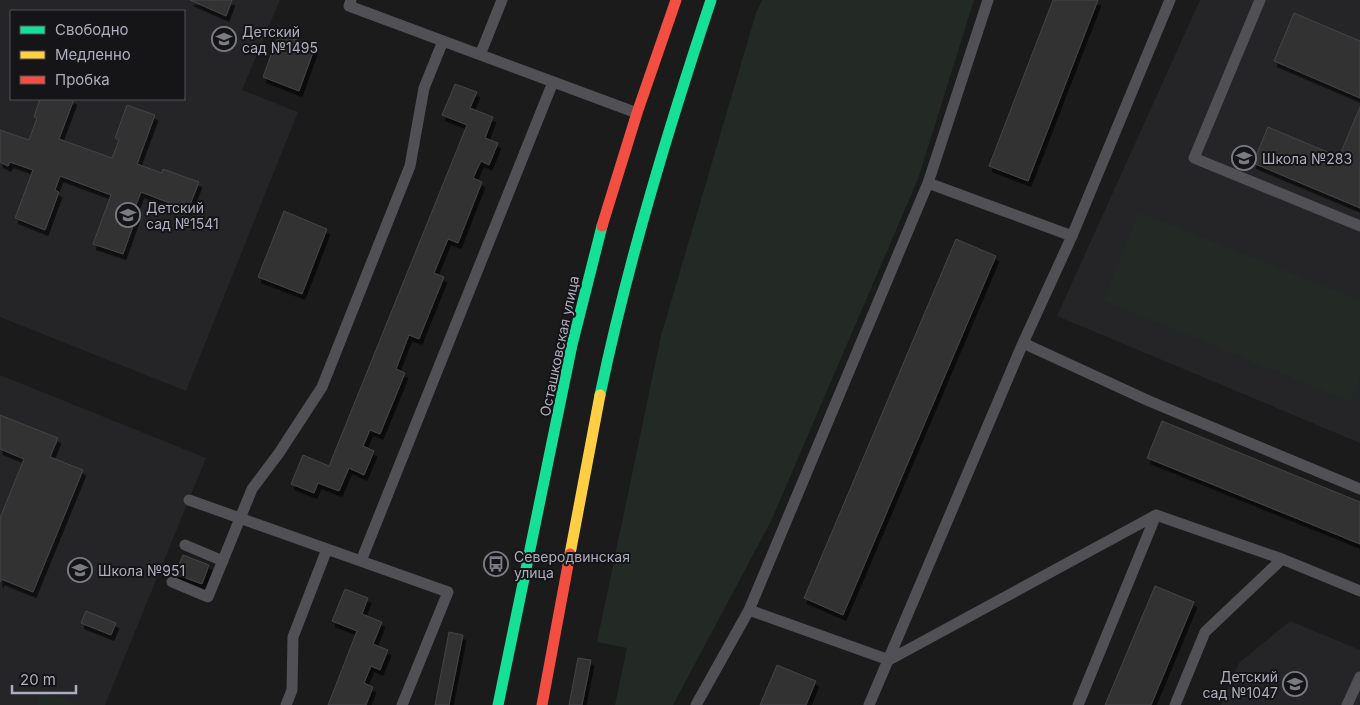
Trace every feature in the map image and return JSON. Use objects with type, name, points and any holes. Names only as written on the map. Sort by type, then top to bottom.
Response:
[{"type":"main road","name":"Осташковская улица","points":[[498,705],[572,345],[600,233],[637,113],[676,0]]},
{"type":"main road","points":[[542,705],[610,352],[640,227],[678,99],[711,0]]},
{"type":"lane","points":[[351,0],[348,6],[637,113]]},
{"type":"lane","points":[[480,55],[502,0]]},
{"type":"lane","points":[[696,705],[749,610],[928,183],[988,0]]},
{"type":"lane","points":[[869,705],[1023,343],[1072,236],[1170,0]]},
{"type":"lane","points":[[1260,0],[1194,158],[1360,226]]},
{"type":"lane","points":[[172,582],[208,596],[252,489],[279,453],[322,387],[410,166],[424,88],[444,41]]},
{"type":"lane","points":[[361,561],[553,82]]},
{"type":"lane","points":[[928,183],[1072,236]]},
{"type":"lane","points":[[1023,343],[1149,401],[1360,489]]},
{"type":"lane","points":[[189,500],[448,592],[402,705]]},
{"type":"lane","points":[[749,610],[889,660],[1156,515],[1282,559],[1360,591]]},
{"type":"lane","points":[[1078,705],[1156,515]]},
{"type":"lane","points":[[185,545],[223,560]]},
{"type":"lane","points":[[286,705],[292,690],[293,637],[327,549]]},
{"type":"lane","points":[[1175,705],[1205,632],[1282,559]]},
{"type":"lane","points":[[1348,705],[1360,677]]},
{"type":"shaded area","name":"Детский сад №1541","points":[[0,0],[280,0],[242,90],[298,112],[186,391],[0,317]]},
{"type":"shaded area","points":[[762,0],[974,0],[918,179],[771,521],[673,705],[615,705],[627,648],[597,642],[661,336],[756,13]]},
{"type":"shaded area","name":"Школа №283","points":[[1200,0],[1360,0],[1360,443],[1057,316]]},
{"type":"shaded area","points":[[1139,212],[1360,301],[1360,377],[1350,401],[1103,301]]},
{"type":"shaded area","name":"Школа №951","points":[[0,375],[206,458],[105,705],[0,705]]},
{"type":"shaded area","name":"Детский сад №1047","points":[[1290,621],[1360,650],[1360,705],[1221,705],[1239,663]]},
{"type":"shaded area","points":[[42,690],[78,705],[36,705]]},
{"type":"building","points":[[190,0],[232,0],[226,16]]},
{"type":"building","points":[[1053,0],[1098,0],[1028,181],[989,166]]},
{"type":"building","points":[[1294,13],[1360,41],[1360,98],[1274,61]]},
{"type":"building","points":[[279,33],[315,47],[299,91],[263,77]]},
{"type":"building","points":[[455,84],[477,92],[470,108],[493,117],[485,138],[498,143],[489,165],[481,161],[473,178],[482,182],[458,243],[448,239],[434,273],[444,277],[419,339],[409,335],[396,369],[405,373],[380,434],[370,430],[363,446],[374,451],[364,475],[349,468],[339,491],[318,483],[314,493],[291,484],[303,455],[329,466],[467,125],[442,115]]},
{"type":"building","points":[[40,100],[74,100],[59,139],[112,158],[119,140],[115,138],[127,105],[155,115],[137,164],[162,173],[163,169],[199,182],[188,210],[141,192],[133,213],[137,215],[123,254],[93,244],[111,195],[60,176],[55,190],[59,192],[45,230],[15,218],[33,170],[10,162],[8,166],[0,162],[0,130],[29,140],[37,118],[34,117]]},
{"type":"building","points":[[1360,107],[1360,208],[1253,163],[1268,127],[1339,157]]},
{"type":"building","points":[[284,211],[327,229],[302,294],[258,277]]},
{"type":"building","points":[[956,239],[996,256],[843,615],[804,598]]},
{"type":"building","points":[[0,415],[58,438],[50,457],[83,470],[33,592],[1,579],[0,582],[0,518],[24,459],[0,449]]},
{"type":"building","points":[[1162,421],[1360,502],[1360,544],[1147,458]]},
{"type":"building","points":[[183,555],[209,565],[202,584],[175,574]]},
{"type":"building","points":[[1155,586],[1194,602],[1151,705],[1105,705]]},
{"type":"building","points":[[345,589],[368,598],[362,614],[382,622],[373,644],[388,650],[380,670],[371,666],[364,683],[373,687],[366,705],[328,705],[357,631],[332,621]]},
{"type":"building","points":[[86,611],[116,623],[111,635],[81,623]]},
{"type":"building","points":[[449,632],[463,635],[449,705],[435,705]]},
{"type":"building","points":[[578,658],[591,660],[582,705],[569,705]]},
{"type":"building","points":[[777,665],[816,681],[806,705],[760,705]]},
{"type":"traffic: fast","points":[[600,395],[636,245],[679,98],[711,0]]},
{"type":"traffic: fast","points":[[498,705],[572,345],[602,226]]},
{"type":"traffic: slow","points":[[570,554],[600,395]]},
{"type":"traffic: jam","points":[[602,226],[637,113],[676,0]]},
{"type":"traffic: jam","points":[[542,705],[570,554]]},
{"type":"place","name":"Детский сад №1495","points":[[224,39]]},
{"type":"place","name":"Школа №283","points":[[1244,158]]},
{"type":"place","name":"Детский сад №1541","points":[[128,215]]},
{"type":"place","name":"Северодвинская улица","points":[[496,564]]},
{"type":"place","name":"Школа №951","points":[[80,570]]},
{"type":"place","name":"Детский сад №1047","points":[[1295,684]]}]
